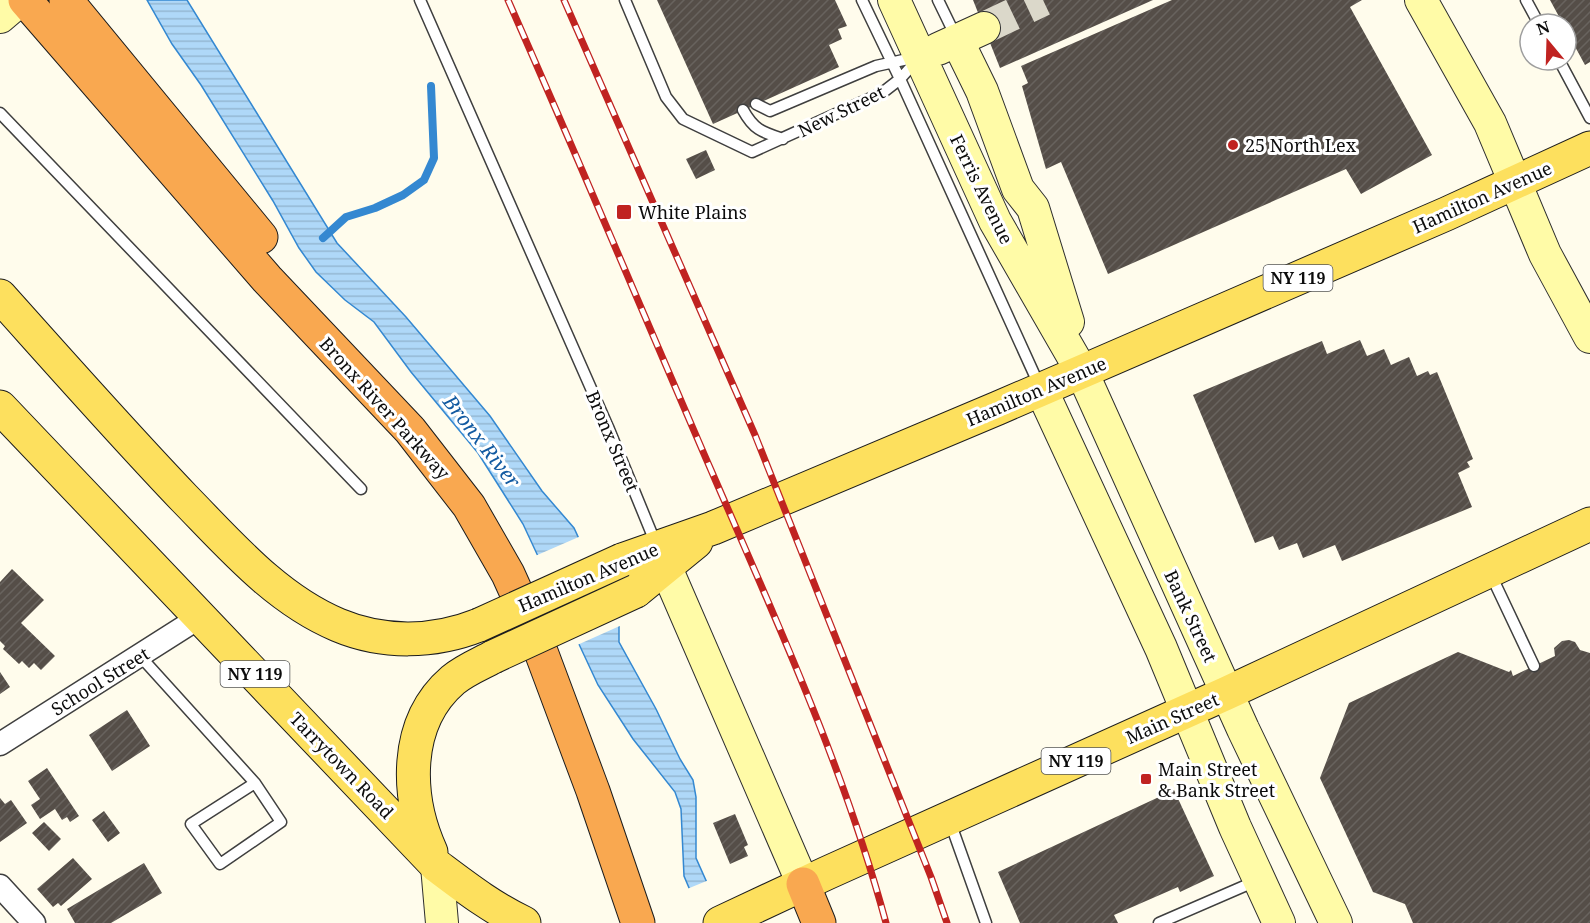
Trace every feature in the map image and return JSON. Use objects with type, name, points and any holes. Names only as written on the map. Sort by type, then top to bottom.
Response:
[{"type":"highway","name":"Bronx River Parkway","points":[[22,0],[267,279],[410,430],[469,506],[508,574],[531,625],[593,791],[638,923]]},
{"type":"highway","name":"Bronx River Parkway","points":[[66,0],[259,236],[437,429],[486,493],[513,538],[550,618],[591,723],[660,923]]},
{"type":"highway","points":[[804,884],[819,923]]},
{"type":"main road","name":"Hamilton Avenue","points":[[0,296],[189,502],[256,569],[295,601],[338,625],[361,633],[388,638],[437,638],[479,625],[622,560],[661,557],[713,528],[1082,372],[1446,214],[1590,148]]},
{"type":"main road","name":"Tarrytown Road","points":[[0,407],[437,866],[478,896],[524,923]]},
{"type":"main road","name":"Main Street","points":[[727,920],[1188,711],[1590,524]]},
{"type":"main road","points":[[437,866],[420,824],[413,769],[417,736],[434,703],[454,679],[494,657],[636,591],[661,557]]},
{"type":"street","points":[[0,17],[22,0]]},
{"type":"street","name":"Ferris Avenue","points":[[894,0],[904,66],[1082,372]]},
{"type":"street","points":[[1421,0],[1490,123],[1545,255],[1590,337]]},
{"type":"street","points":[[971,34],[981,91],[1018,189],[1033,208],[1082,372]]},
{"type":"street","name":"New Street","points":[[904,66],[971,34]]},
{"type":"street","name":"Bank Street","points":[[1082,372],[1227,693],[1336,923]]},
{"type":"street","points":[[1041,389],[1161,648],[1235,827],[1279,923]]},
{"type":"street","name":"Bronx Street","points":[[661,557],[804,884]]},
{"type":"street","name":"School Street","points":[[0,744],[200,617]]},
{"type":"street","points":[[437,866],[442,923]]},
{"type":"street","points":[[0,886],[34,923]]},
{"type":"lane","name":"Bronx Street","points":[[420,0],[608,427],[661,557]]},
{"type":"lane","name":"New Street","points":[[626,0],[666,98],[683,118],[752,152],[882,93],[904,66]]},
{"type":"lane","points":[[862,0],[904,66],[1041,389]]},
{"type":"lane","points":[[939,0],[971,34]]},
{"type":"lane","name":"New Street","points":[[756,104],[770,111],[876,66],[904,66]]},
{"type":"lane","points":[[1565,72],[1590,118]]},
{"type":"lane","points":[[743,110],[750,124],[765,133],[783,139]]},
{"type":"lane","points":[[0,113],[361,489]]},
{"type":"lane","points":[[1489,572],[1534,666]]},
{"type":"lane","points":[[140,656],[255,783],[281,822],[220,864],[191,824],[255,783]]},
{"type":"lane","points":[[949,819],[986,923]]},
{"type":"lane","points":[[1159,923],[1259,879]]},
{"type":"water","name":"Bronx River","points":[[147,0],[187,0],[337,243],[406,317],[490,416],[542,491],[574,528],[619,626],[619,642],[693,780],[696,797],[696,858],[725,923],[704,923],[684,876],[681,809],[675,792],[633,739],[598,685],[523,524],[478,453],[411,372],[374,322],[345,300],[316,272],[299,248],[273,201],[201,85],[172,44]]},
{"type":"pier","points":[[581,536],[622,625],[575,646],[535,556]]},
{"type":"pier","points":[[709,880],[728,923],[701,923],[687,889]]},
{"type":"building","points":[[657,0],[835,0],[847,26],[838,29],[842,39],[829,45],[839,67],[713,124]]},
{"type":"building","points":[[973,0],[1153,0],[1000,68]]},
{"type":"building","name":"25 North Lex","points":[[1172,0],[1362,0],[1350,7],[1432,155],[1361,194],[1346,169],[1108,274],[1061,162],[1046,169],[1022,86],[1028,83],[1021,66]]},
{"type":"building","points":[[1550,0],[1590,0],[1590,62],[1585,65],[1578,52],[1578,12],[1556,12]]},
{"type":"building","points":[[706,150],[715,170],[696,179],[686,159]]},
{"type":"building","points":[[1360,340],[1367,356],[1384,349],[1391,365],[1409,357],[1417,376],[1428,371],[1430,375],[1437,372],[1473,459],[1467,462],[1470,467],[1458,473],[1472,507],[1342,561],[1335,545],[1303,558],[1297,543],[1279,550],[1273,536],[1255,543],[1193,395],[1322,341],[1327,354]]},
{"type":"building","points":[[12,569],[44,600],[21,623],[55,656],[41,670],[34,663],[29,668],[22,661],[19,664],[3,649],[5,646],[0,641],[0,582]]},
{"type":"building","points":[[1562,641],[1575,642],[1580,650],[1590,653],[1590,923],[1413,923],[1405,904],[1373,892],[1320,778],[1349,703],[1458,652],[1509,672],[1511,670],[1513,676],[1555,656],[1554,648]]},
{"type":"building","points":[[0,672],[10,687],[0,694]]},
{"type":"building","points":[[127,710],[150,746],[112,771],[89,735]]},
{"type":"building","points":[[47,768],[79,816],[70,822],[67,817],[62,820],[55,809],[40,819],[31,805],[40,799],[28,781]]},
{"type":"building","points":[[1174,790],[1214,876],[1180,892],[1178,887],[1114,915],[1118,923],[1020,923],[998,872]]},
{"type":"building","points":[[0,798],[5,804],[11,800],[27,823],[0,842]]},
{"type":"building","points":[[104,811],[120,833],[108,842],[92,820]]},
{"type":"building","points":[[735,814],[748,845],[744,847],[748,856],[730,864],[713,823]]},
{"type":"building","points":[[44,822],[61,839],[49,851],[32,833]]},
{"type":"building","points":[[73,858],[92,879],[61,906],[58,903],[53,907],[37,889]]},
{"type":"building","points":[[144,863],[162,893],[111,923],[75,923],[67,909]]},
{"type":"waterway","points":[[323,238],[346,217],[375,208],[403,195],[424,180],[434,158],[431,86]]},
{"type":"tunnel","points":[[984,28],[1043,0]]},
{"type":"railway","points":[[508,0],[807,694],[850,807],[886,923]]},
{"type":"railway","points":[[564,0],[755,435],[931,877],[947,923]]},
{"type":"place","name":"25 North Lex","points":[[1233,145]]},
{"type":"place","name":"White Plains","points":[[624,212]]},
{"type":"place","name":"Main Street & Bank Street","points":[[1146,779]]}]
